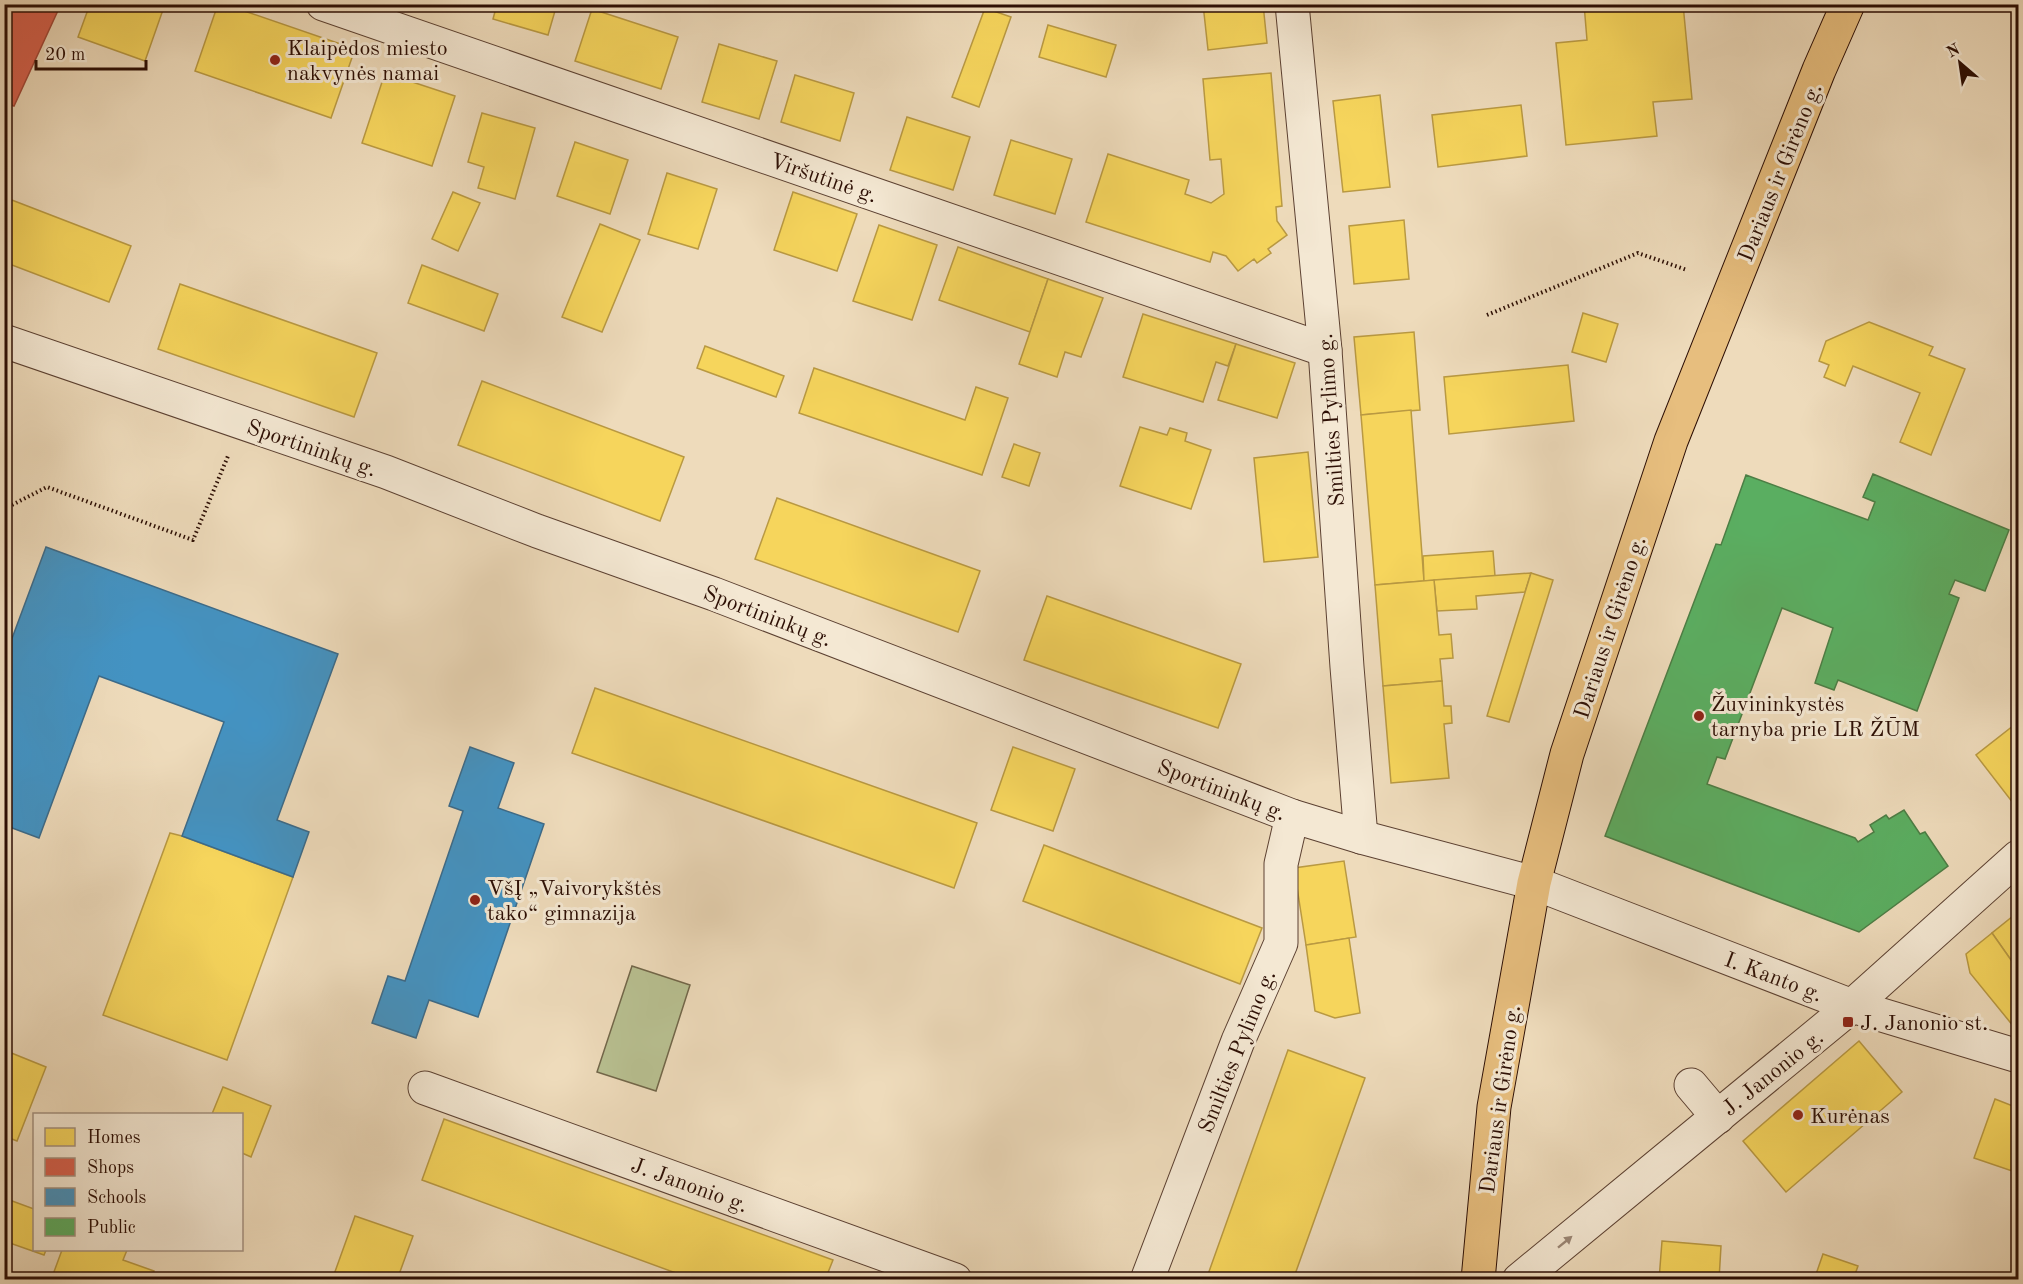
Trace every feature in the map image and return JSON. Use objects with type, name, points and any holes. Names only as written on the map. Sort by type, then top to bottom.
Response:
[{"type":"main road","name":"Dariaus ir Girėno g.","points":[[1478,1280],[1494,1107],[1534,883],[1567,754],[1671,441],[1848,4]]},
{"type":"street","name":"Viršutinė g.","points":[[323,4],[1325,350]]},
{"type":"street","name":"Smilties Pylimo g.","points":[[1292,4],[1325,350],[1361,837]]},
{"type":"street","name":"Sportininkų g.","points":[[4,341],[386,472],[537,531],[714,594],[1292,816],[1361,837],[1534,883]]},
{"type":"street","name":"Smilties Pylimo g.","points":[[1146,1280],[1238,1041],[1281,943],[1281,864],[1292,816]]},
{"type":"street","name":"J. Janonio g.","points":[[1519,1280],[1852,1006],[2019,857]]},
{"type":"street","name":"I. Kanto g.","points":[[1534,883],[1852,1006],[2019,1056]]},
{"type":"street","points":[[1690,1085],[1718,1117]]},
{"type":"street","name":"J. Janonio g.","points":[[425,1088],[955,1280]]},
{"type":"path","points":[[1487,315],[1638,253],[1687,270]]},
{"type":"path","points":[[4,509],[47,487],[193,540],[242,423]]},
{"type":"green space","points":[[632,966],[690,985],[656,1091],[597,1072]]},
{"type":"building: Homes","points":[[90,4],[165,4],[145,61],[78,37]]},
{"type":"building: Homes","name":"Klaipėdos miesto nakvynės namai","points":[[218,4],[224,4],[355,49],[331,118],[195,71]]},
{"type":"building: Homes","points":[[497,4],[557,4],[548,35],[493,19]]},
{"type":"building: Homes","points":[[1203,4],[1263,4],[1267,43],[1208,50]]},
{"type":"building: Homes","points":[[1584,4],[1683,4],[1692,99],[1653,102],[1657,136],[1566,145],[1556,43],[1587,40]]},
{"type":"building: Homes","points":[[985,8],[1011,17],[979,107],[952,97]]},
{"type":"building: Homes","points":[[592,9],[678,37],[661,89],[575,61]]},
{"type":"building: Homes","points":[[1048,25],[1116,45],[1106,77],[1039,57]]},
{"type":"building: Homes","points":[[719,44],[777,61],[759,119],[702,102]]},
{"type":"building: Homes","points":[[385,73],[455,96],[432,166],[362,143]]},
{"type":"building: Homes","points":[[1271,73],[1282,206],[1276,207],[1277,221],[1287,235],[1268,249],[1271,253],[1257,263],[1254,259],[1238,271],[1226,256],[1213,252],[1210,262],[1086,222],[1108,154],[1189,180],[1185,194],[1211,203],[1224,194],[1221,159],[1210,160],[1203,79]]},
{"type":"building: Homes","points":[[795,75],[854,93],[840,141],[781,122]]},
{"type":"building: Homes","points":[[1380,95],[1390,187],[1343,192],[1333,101]]},
{"type":"building: Homes","points":[[1521,105],[1527,156],[1438,167],[1432,115]]},
{"type":"building: Homes","points":[[482,113],[535,128],[515,199],[478,188],[484,167],[468,162]]},
{"type":"building: Homes","points":[[907,117],[970,137],[953,190],[890,170]]},
{"type":"building: Homes","points":[[1011,140],[1072,159],[1055,214],[994,195]]},
{"type":"building: Homes","points":[[575,142],[628,160],[610,214],[557,196]]},
{"type":"building: Homes","points":[[667,173],[717,189],[698,249],[648,234]]},
{"type":"building: Homes","points":[[453,192],[480,203],[458,251],[432,239]]},
{"type":"building: Homes","points":[[793,192],[857,214],[837,271],[774,250]]},
{"type":"building: Homes","points":[[4,197],[131,246],[109,302],[4,262]]},
{"type":"building: Homes","points":[[1404,220],[1409,279],[1354,284],[1349,226]]},
{"type":"building: Homes","points":[[600,224],[640,240],[602,332],[562,317]]},
{"type":"building: Homes","points":[[879,225],[937,245],[912,320],[853,301]]},
{"type":"building: Homes","points":[[958,247],[1048,279],[1030,332],[939,300]]},
{"type":"building: Homes","points":[[422,265],[498,294],[484,331],[408,303]]},
{"type":"building: Homes","points":[[1048,279],[1103,298],[1081,357],[1065,352],[1057,377],[1019,364]]},
{"type":"building: Homes","points":[[180,284],[377,353],[354,417],[158,349]]},
{"type":"building: Homes","points":[[1583,313],[1618,324],[1606,362],[1572,352]]},
{"type":"building: Homes","points":[[1143,314],[1236,344],[1228,366],[1216,362],[1203,402],[1123,377]]},
{"type":"building: Homes","points":[[1869,322],[1933,347],[1929,355],[1965,369],[1931,455],[1900,442],[1920,393],[1853,366],[1845,386],[1824,377],[1829,365],[1819,361],[1826,341]]},
{"type":"building: Homes","points":[[1414,332],[1420,410],[1361,415],[1354,337]]},
{"type":"building: Homes","points":[[1236,344],[1295,363],[1277,418],[1218,400]]},
{"type":"building: Homes","points":[[705,346],[784,376],[776,397],[697,368]]},
{"type":"building: Homes","points":[[1568,365],[1574,421],[1449,434],[1444,377]]},
{"type":"building: Homes","points":[[814,368],[965,420],[976,387],[1008,398],[982,475],[799,413]]},
{"type":"building: Homes","points":[[482,381],[684,457],[660,521],[458,445]]},
{"type":"building: Homes","points":[[1411,410],[1424,581],[1375,585],[1361,415]]},
{"type":"building: Homes","points":[[1140,427],[1167,435],[1170,428],[1187,433],[1185,441],[1211,450],[1191,509],[1120,486]]},
{"type":"building: Homes","points":[[1014,444],[1040,453],[1029,486],[1002,477]]},
{"type":"building: Homes","points":[[1308,452],[1318,557],[1264,562],[1254,458]]},
{"type":"building: Homes","points":[[777,498],[980,571],[958,632],[755,559]]},
{"type":"building: Homes","points":[[1493,551],[1495,576],[1424,581],[1423,556]]},
{"type":"building: Homes","points":[[1531,573],[1525,592],[1476,596],[1477,609],[1437,611],[1434,580]]},
{"type":"building: Homes","points":[[1531,573],[1553,580],[1509,722],[1487,716]]},
{"type":"building: Homes","points":[[1434,580],[1439,635],[1451,634],[1453,658],[1440,659],[1442,681],[1383,686],[1375,585]]},
{"type":"building: Homes","points":[[1047,596],[1241,664],[1218,728],[1024,660]]},
{"type":"building: Homes","points":[[1442,681],[1444,706],[1451,706],[1452,723],[1444,724],[1449,778],[1391,783],[1383,686]]},
{"type":"building: Homes","points":[[595,688],[977,823],[954,888],[572,753]]},
{"type":"building: Homes","points":[[2018,722],[2018,799],[2013,803],[1976,755]]},
{"type":"building: Homes","points":[[1013,747],[1075,769],[1053,831],[991,810]]},
{"type":"building: Homes","points":[[170,833],[293,877],[227,1060],[103,1015]]},
{"type":"building: Homes","points":[[1044,845],[1262,928],[1240,984],[1023,901]]},
{"type":"building: Homes","points":[[1344,861],[1356,937],[1306,945],[1294,868]]},
{"type":"building: Homes","points":[[2018,912],[2018,970],[1992,933]]},
{"type":"building: Homes","points":[[1992,933],[2018,970],[2018,1028],[2014,1027],[1970,973],[1966,954]]},
{"type":"building: Homes","points":[[1349,938],[1360,1013],[1335,1018],[1315,1011],[1306,945]]},
{"type":"building: Homes","points":[[1859,1041],[1902,1092],[1786,1192],[1743,1141]]},
{"type":"building: Homes","points":[[4,1050],[46,1067],[17,1141],[4,1136]]},
{"type":"building: Homes","points":[[1288,1050],[1365,1078],[1293,1280],[1206,1280]]},
{"type":"building: Homes","points":[[223,1087],[271,1106],[251,1157],[243,1153],[243,1113],[212,1113]]},
{"type":"building: Homes","points":[[1995,1099],[2018,1108],[2018,1173],[1974,1158]]},
{"type":"building: Homes","points":[[444,1119],[833,1260],[825,1280],[695,1280],[422,1180]]},
{"type":"building: Homes","points":[[4,1198],[33,1209],[33,1251],[46,1251],[44,1255],[4,1241]]},
{"type":"building: Homes","points":[[355,1216],[413,1236],[397,1280],[332,1280]]},
{"type":"building: Homes","points":[[1662,1241],[1721,1246],[1719,1280],[1659,1280]]},
{"type":"building: Homes","points":[[62,1251],[127,1251],[123,1260],[154,1271],[151,1280],[51,1280]]},
{"type":"building: Homes","points":[[1823,1254],[1858,1266],[1853,1280],[1814,1280]]},
{"type":"building: Shops","points":[[4,4],[61,4],[14,106],[4,103]]},
{"type":"building: Schools","points":[[46,547],[338,654],[277,820],[309,832],[293,877],[182,836],[224,722],[99,676],[39,838],[4,825],[4,660]]},
{"type":"building: Schools","name":"VšĮ „Vaivorykštės tako“ gimnazija","points":[[470,747],[514,763],[498,808],[544,824],[478,1017],[429,1000],[416,1038],[372,1023],[388,976],[405,981],[463,811],[449,806]]},
{"type":"building: Public","points":[[1873,474],[2009,530],[1985,591],[1955,580],[1949,594],[1959,598],[1917,711],[1838,680],[1834,690],[1815,683],[1833,628],[1782,608],[1725,759],[1717,757],[1707,784],[1855,838],[1858,842],[1874,832],[1870,825],[1886,815],[1889,819],[1904,810],[1920,834],[1925,832],[1948,866],[1859,932],[1605,836],[1716,544],[1721,545],[1746,475],[1868,520],[1875,502],[1863,497]]},
{"type":"place","name":"Klaipėdos miesto nakvynės namai","points":[[275,60]]},
{"type":"place","name":"Žuvininkystės tarnyba prie LR ŽŪM","points":[[1699,716]]},
{"type":"place","name":"VšĮ „Vaivorykštės tako“ gimnazija","points":[[475,900]]},
{"type":"place","name":"J. Janonio st.","points":[[1848,1022]]},
{"type":"place","name":"Kurėnas","points":[[1798,1115]]}]
